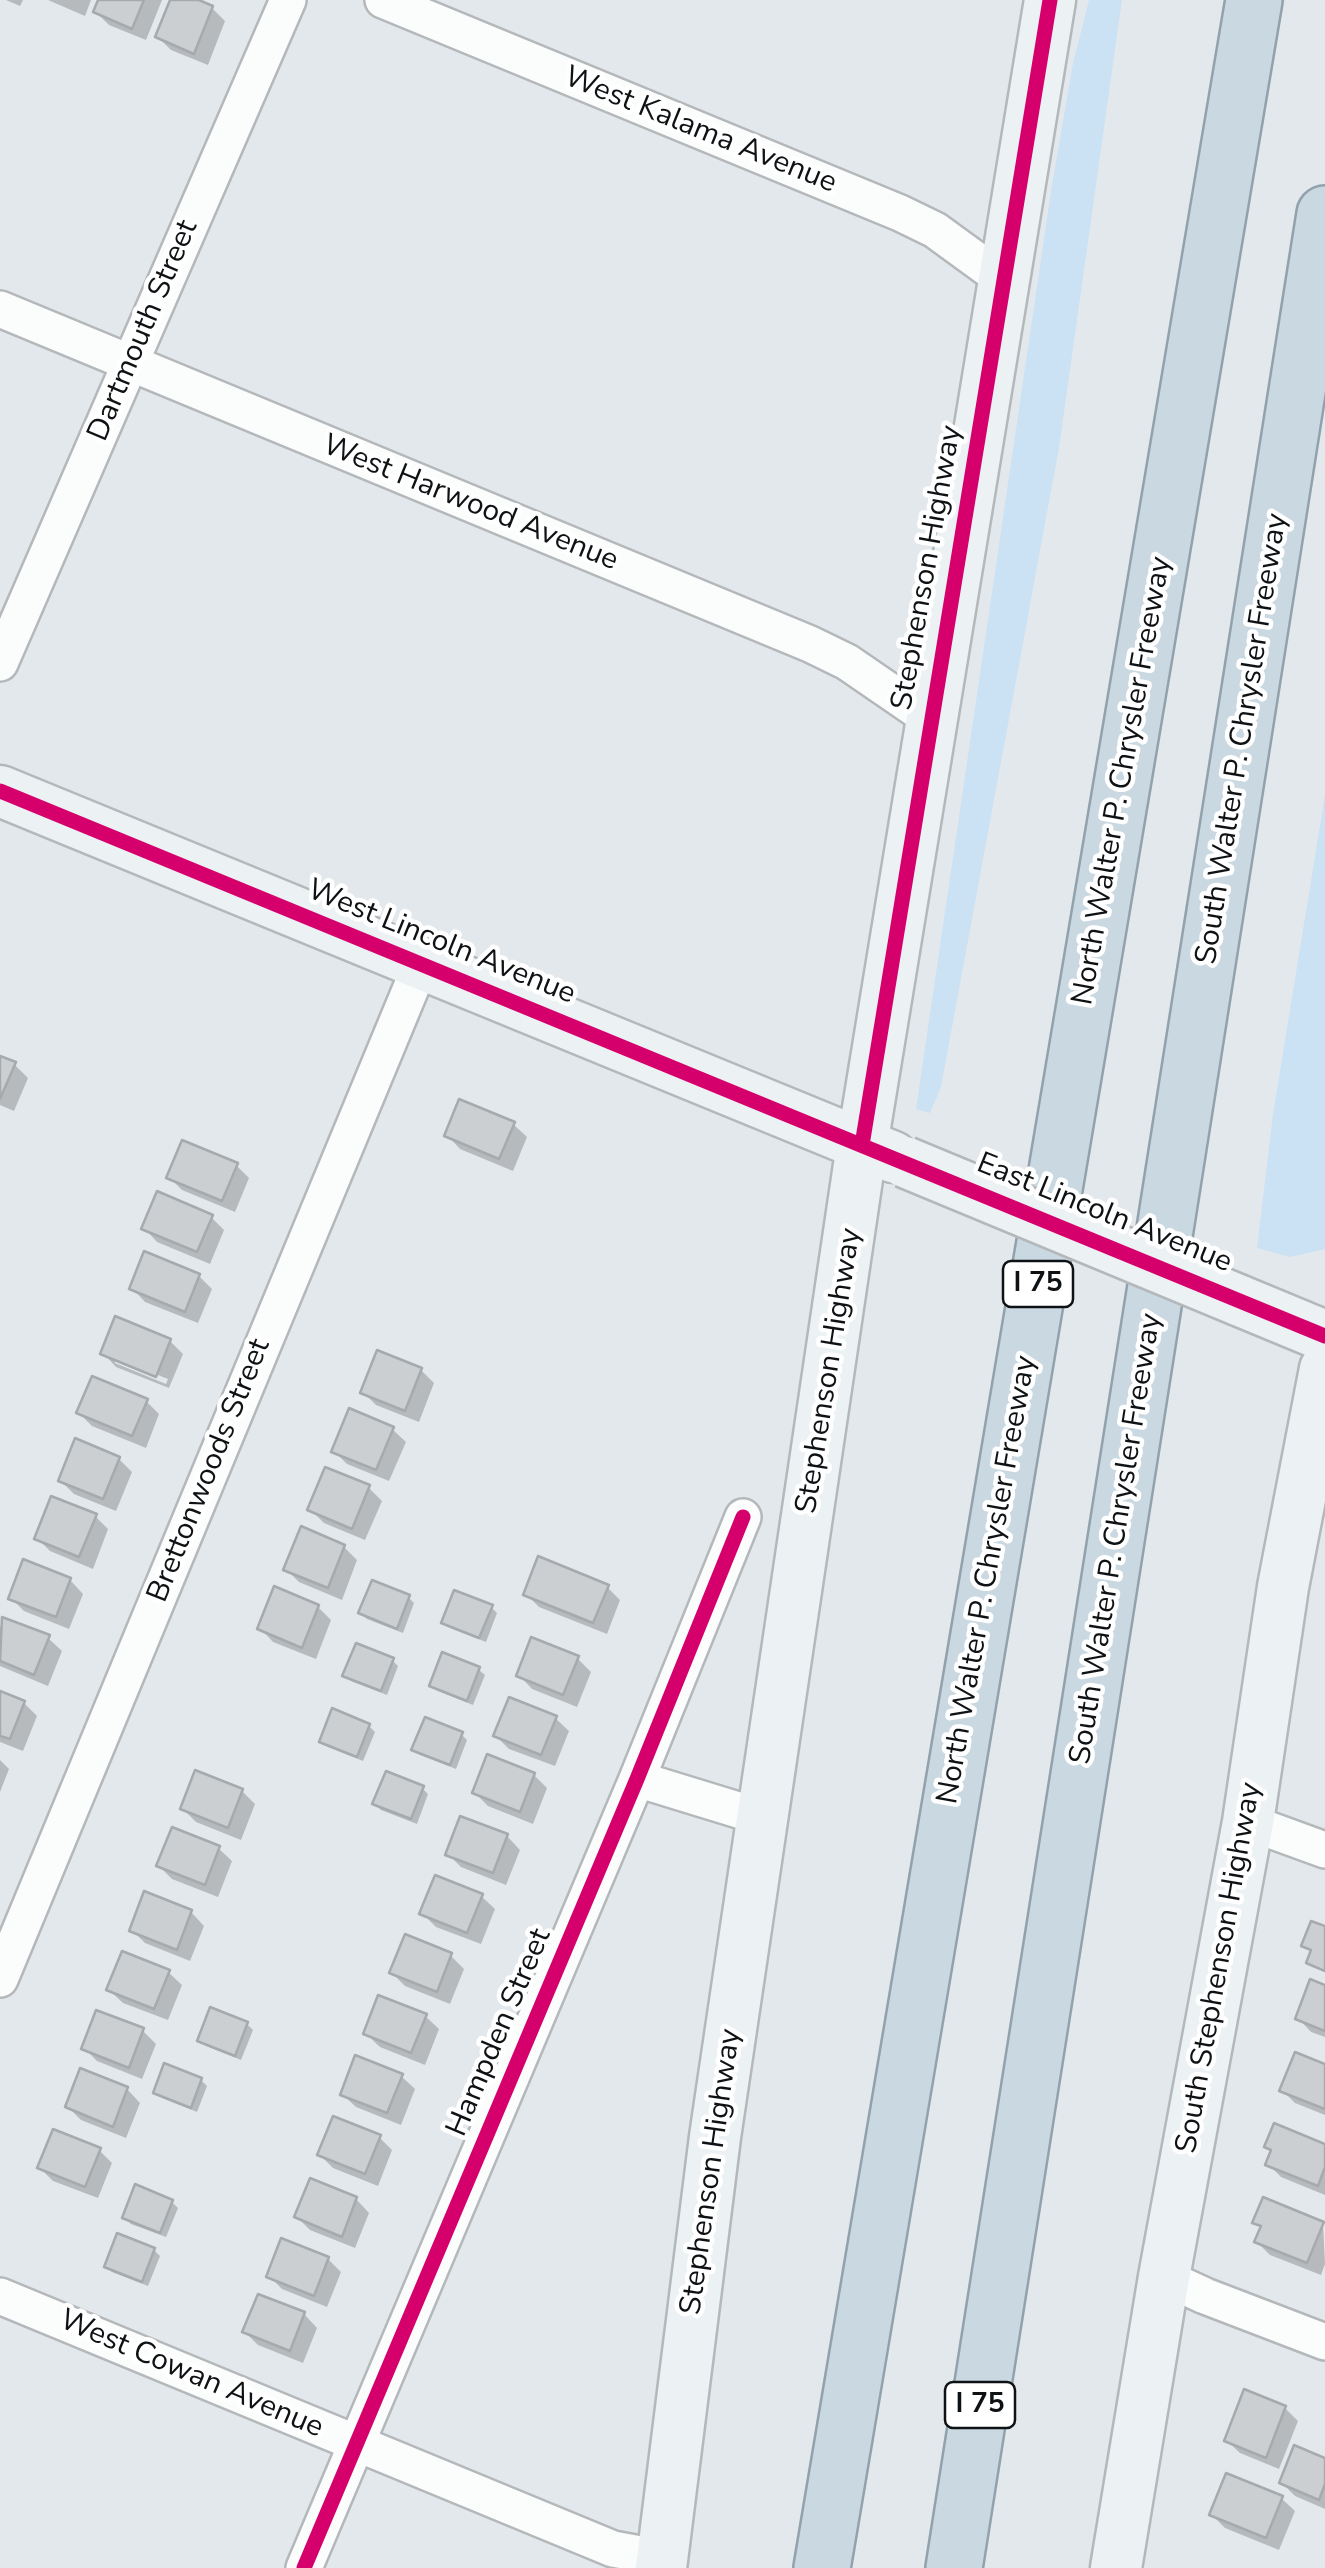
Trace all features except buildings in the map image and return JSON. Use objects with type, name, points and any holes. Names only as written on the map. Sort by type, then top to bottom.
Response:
[{"type":"highway","name":"North Walter P. Chrysler Freeway","points":[[822,2568],[1254,0]]},
{"type":"highway","name":"South Walter P. Chrysler Freeway","points":[[954,2568],[1325,214]]},
{"type":"highway","points":[[1262,620],[1325,408]]},
{"type":"main road","name":"Stephenson Highway","points":[[662,2563],[715,2136],[761,1817],[883,1153],[930,719],[1050,0]]},
{"type":"main road","name":"West Lincoln Avenue","points":[[0,791],[883,1153]]},
{"type":"main road","name":"East Lincoln Avenue","points":[[883,1153],[1325,1336]]},
{"type":"main road","name":"South Stephenson Highway","points":[[1116,2568],[1325,1369]]},
{"type":"street","name":"Dartmouth Street","points":[[0,663],[288,0]]},
{"type":"street","name":"West Kalama Avenue","points":[[384,0],[900,213],[935,230],[1006,280]]},
{"type":"street","name":"West Harwood Avenue","points":[[0,309],[810,644],[847,662],[930,719]]},
{"type":"street","name":"Brettonwoods Street","points":[[0,1979],[421,964]]},
{"type":"street","name":"Hampden Street","points":[[304,2568],[637,1779],[743,1517]]},
{"type":"street","points":[[637,1779],[761,1817]]},
{"type":"street","points":[[1248,1822],[1325,1850]]},
{"type":"street","points":[[1164,2276],[1325,2342]]},
{"type":"street","name":"West Cowan Avenue","points":[[0,2296],[613,2549],[662,2563]]},
{"type":"shaded area","points":[[1089,0],[1122,0],[1059,448],[941,1087],[930,1113],[916,1109],[1051,191],[1073,63]]},
{"type":"shaded area","points":[[1325,795],[1325,1249],[1290,1257],[1257,1248],[1273,1114]]},
{"type":"cycle path","points":[[862,1145],[1050,0]]},
{"type":"cycle path","points":[[0,791],[1325,1336]]},
{"type":"cycle path","points":[[304,2568],[637,1779],[743,1517]]}]
